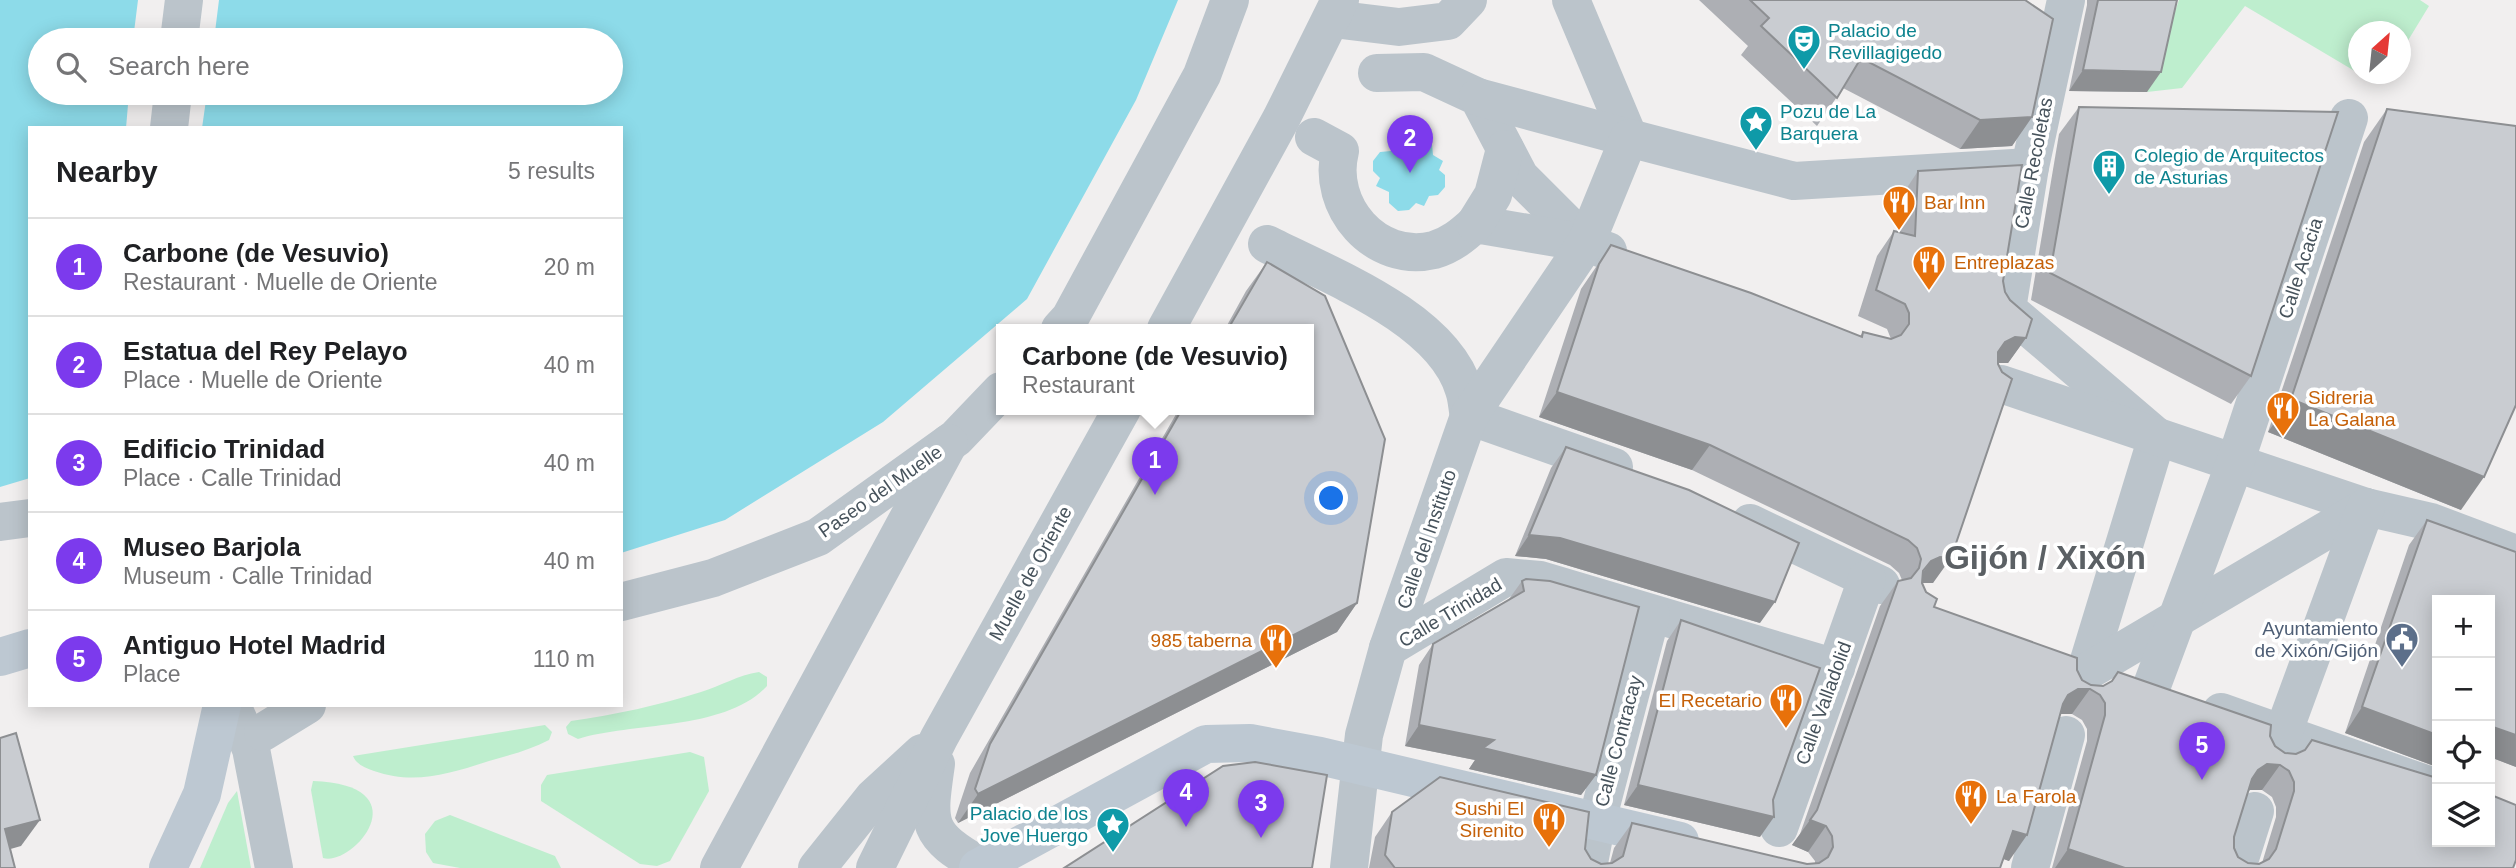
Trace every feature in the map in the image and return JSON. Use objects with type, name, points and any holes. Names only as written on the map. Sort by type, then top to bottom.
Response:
[{"type":"street","points":[[180,28],[184,0]]},
{"type":"street","points":[[1065,324],[1202,75],[1230,0]]},
{"type":"street","points":[[1169,324],[1336,9],[1399,27],[1448,21],[1468,0]]},
{"type":"street","points":[[1571,0],[1629,138]]},
{"type":"street","name":"Calle Recoletas","points":[[2066,0],[2030,167],[2007,309],[2020,323],[2157,437]]},
{"type":"street","points":[[1377,73],[1424,72],[1478,97],[1794,181],[2030,167]]},
{"type":"street","points":[[1478,97],[1520,177],[1586,243]]},
{"type":"street","points":[[169,126],[172,105]]},
{"type":"street","points":[[2041,112],[2080,114]]},
{"type":"street","points":[[2308,118],[2349,118],[2388,124]]},
{"type":"street","name":"Calle Acacia","points":[[2173,696],[2177,618],[2235,463],[2349,118]]},
{"type":"street","points":[[1314,137],[1340,151],[1337,166],[1338,191],[1348,214],[1364,233],[1385,245],[1409,251],[1433,250],[1456,241],[1475,224],[1493,195],[1505,149]]},
{"type":"street","name":"Calle del Instituto","points":[[1349,868],[1364,735],[1388,648],[1469,416],[1586,243],[1629,138]]},
{"type":"street","points":[[1475,224],[1586,243],[1637,261]]},
{"type":"street","points":[[1267,244],[1385,302],[1439,349],[1464,389],[1469,416],[1646,478]]},
{"type":"street","points":[[1366,293],[1385,245]]},
{"type":"street","points":[[2001,384],[2366,508],[2415,519],[2516,554]]},
{"type":"street","name":"Paseo del Muelle","points":[[623,601],[713,578],[818,537],[949,443],[996,396]]},
{"type":"street","name":"Muelle de Oriente","points":[[875,868],[939,738],[1119,415]]},
{"type":"street","points":[[2087,674],[2157,437]]},
{"type":"street","points":[[719,868],[949,443]]},
{"type":"street","name":"Calle Valladolid","points":[[1720,508],[1874,582],[1836,668],[1779,828]]},
{"type":"street","points":[[2087,674],[2177,618],[2366,508]]},
{"type":"street","points":[[2278,746],[2366,508]]},
{"type":"street","points":[[0,522],[28,518]]},
{"type":"street","name":"Calle Trinidad","points":[[1388,648],[1506,577],[1539,580],[1836,668]]},
{"type":"street","name":"Calle Contracay","points":[[1588,868],[1597,821],[1651,615]]},
{"type":"street","points":[[0,657],[28,649]]},
{"type":"street","points":[[2050,651],[2087,674],[2173,696],[2278,746],[2331,752],[2432,786]]},
{"type":"street","points":[[168,868],[202,794],[222,707]]},
{"type":"street","points":[[233,707],[251,749],[274,868]]},
{"type":"street","points":[[263,732],[304,707]]},
{"type":"street","points":[[2030,868],[2066,735]]},
{"type":"street","name":"Muelle de Oriente","points":[[939,738],[929,808],[936,829],[948,847],[980,867]]},
{"type":"street","name":"Muelle de Oriente","points":[[817,868],[873,798],[939,738]]},
{"type":"street","points":[[980,867],[1206,744],[1250,743],[1361,765],[1714,849]]},
{"type":"street","points":[[2238,868],[2255,811]]},
{"type":"green space","points":[[2179,0],[2420,0],[2429,6],[2411,36],[2411,21],[2348,21],[2348,67],[2245,6],[2182,88],[2147,92]]},
{"type":"green space","points":[[759,672],[767,677],[767,686],[728,711],[678,723],[578,739],[568,734],[566,727],[571,721],[669,701]]},
{"type":"green space","points":[[545,725],[552,732],[549,740],[542,744],[432,776],[389,775],[364,767],[353,756]]},
{"type":"green space","points":[[690,752],[704,757],[709,791],[670,861],[657,866],[640,864],[541,801],[541,785],[547,775]]},
{"type":"green space","points":[[313,781],[346,786],[365,796],[372,809],[370,824],[362,839],[350,850],[336,857],[323,858],[311,790]]},
{"type":"green space","points":[[237,791],[251,868],[200,868],[228,803]]},
{"type":"green space","points":[[450,815],[555,856],[561,868],[460,868],[433,863],[426,852],[425,834],[435,821]]},
{"type":"water","points":[[0,0],[138,0],[134,28],[28,28],[28,105],[128,105],[126,126],[28,126],[28,479],[0,487]]},
{"type":"water","points":[[219,0],[1178,0],[1136,100],[1027,299],[883,422],[725,520],[623,552],[623,126],[202,126],[205,105],[623,105],[623,28],[216,28]]},
{"type":"water","points":[[1424,136],[1432,144],[1433,155],[1443,161],[1439,170],[1445,175],[1445,187],[1438,195],[1429,196],[1424,206],[1416,203],[1409,210],[1398,211],[1389,203],[1389,192],[1376,186],[1380,178],[1373,171],[1373,161],[1380,152],[1391,151],[1396,141],[1405,145],[1412,137]]},
{"type":"building","points":[[1750,0],[2025,0],[2053,19],[2032,117],[1980,120],[1861,58],[1837,98],[1761,26],[1769,18]]},
{"type":"building","points":[[2098,0],[2177,0],[2161,72],[2083,70]]},
{"type":"building","points":[[2079,107],[2338,112],[2251,376],[2050,273]]},
{"type":"building","points":[[2387,109],[2516,126],[2516,405],[2484,477],[2291,399]]},
{"type":"building","points":[[2022,165],[2003,281],[2010,300],[2032,319],[2026,338],[2015,337],[2005,342],[1998,352],[1998,364],[2002,372],[2012,379],[1951,558],[1940,557],[1931,561],[1923,571],[1922,583],[1926,592],[1937,599],[1934,607],[2077,658],[2077,670],[2082,680],[2091,685],[2103,686],[2112,681],[2118,672],[2271,725],[2270,736],[2275,746],[2285,753],[2296,754],[2305,750],[2312,740],[2432,776],[2432,847],[2495,847],[2495,797],[2516,805],[2516,860],[2513,868],[2125,868],[2068,849],[2105,715],[2105,703],[2100,695],[2090,689],[2078,689],[2068,695],[2063,704],[2027,835],[2013,831],[2000,868],[1395,868],[1385,855],[1392,812],[1440,777],[1589,812],[1585,849],[1591,859],[1601,864],[1612,863],[1623,856],[1632,823],[1807,864],[1819,863],[1828,857],[1833,847],[1832,836],[1826,826],[1810,820],[1817,810],[1898,581],[1911,578],[1919,568],[1921,559],[1917,548],[1908,540],[1710,445],[1557,392],[1599,264],[1611,245],[1751,293],[1862,337],[1863,332],[1891,339],[1901,335],[1909,324],[1909,313],[1905,304],[1876,290],[1894,231],[1915,236],[1918,171]],"holes":[[[2267,764],[2280,765],[2289,771],[2294,782],[2294,791],[2276,849],[2269,859],[2259,864],[2248,863],[2238,857],[2234,848],[2234,837],[2252,779],[2258,770]]]},
{"type":"building","points":[[1267,262],[1325,296],[1385,439],[1357,603],[978,794],[975,789],[990,744],[1179,415],[1314,415],[1314,324],[1231,324]]},
{"type":"building","points":[[1566,447],[1689,490],[1799,543],[1775,602],[1560,538],[1529,535]]},
{"type":"building","name":"Ayuntamiento de Xixón/Gijón","points":[[2427,520],[2516,552],[2516,735],[2495,728],[2495,595],[2432,595],[2432,733],[2362,707]]},
{"type":"building","points":[[1522,581],[1550,581],[1639,607],[1596,775],[1483,748],[1494,740],[1419,725],[1433,644],[1524,591]]},
{"type":"building","points":[[1681,620],[1820,668],[1773,800],[1774,817],[1638,785]]},
{"type":"building","points":[[16,733],[40,820],[5,829],[15,868],[0,868],[0,738]]},
{"type":"building","points":[[1255,762],[1327,775],[1312,868],[1064,868],[1223,766]]},
{"type":"place","name":"Palacio de Revillagigedo","points":[[1804,71]]},
{"type":"place","name":"Pozu de La Barquera","points":[[1756,152]]},
{"type":"place","name":"Estatua del Rey Pelayo","points":[[1410,173]]},
{"type":"place","name":"Colegio de Arquitectos de Asturias","points":[[2109,196]]},
{"type":"place","name":"Bar Inn","points":[[1899,232]]},
{"type":"place","name":"Entreplazas","points":[[1929,292]]},
{"type":"place","name":"Sidreria La Galana","points":[[2283,438]]},
{"type":"place","name":"Carbone (de Vesuvio)","points":[[1155,495]]},
{"type":"place","name":"Ayuntamiento de Xixón/Gijón","points":[[2402,669]]},
{"type":"place","name":"985 taberna","points":[[1276,670]]},
{"type":"place","name":"El Recetario","points":[[1786,730]]},
{"type":"place","name":"Antiguo Hotel Madrid","points":[[2202,780]]},
{"type":"place","name":"La Farola","points":[[1971,826]]},
{"type":"place","name":"Museo Barjola","points":[[1186,827]]},
{"type":"place","name":"Edificio Trinidad","points":[[1261,838]]},
{"type":"place","name":"Sushi El Sirenito","points":[[1549,849]]},
{"type":"place","name":"Palacio de los Jove Huergo","points":[[1113,854]]},
{"type":"district","name":"Gijón / Xixón","points":[[2045,557]]}]
